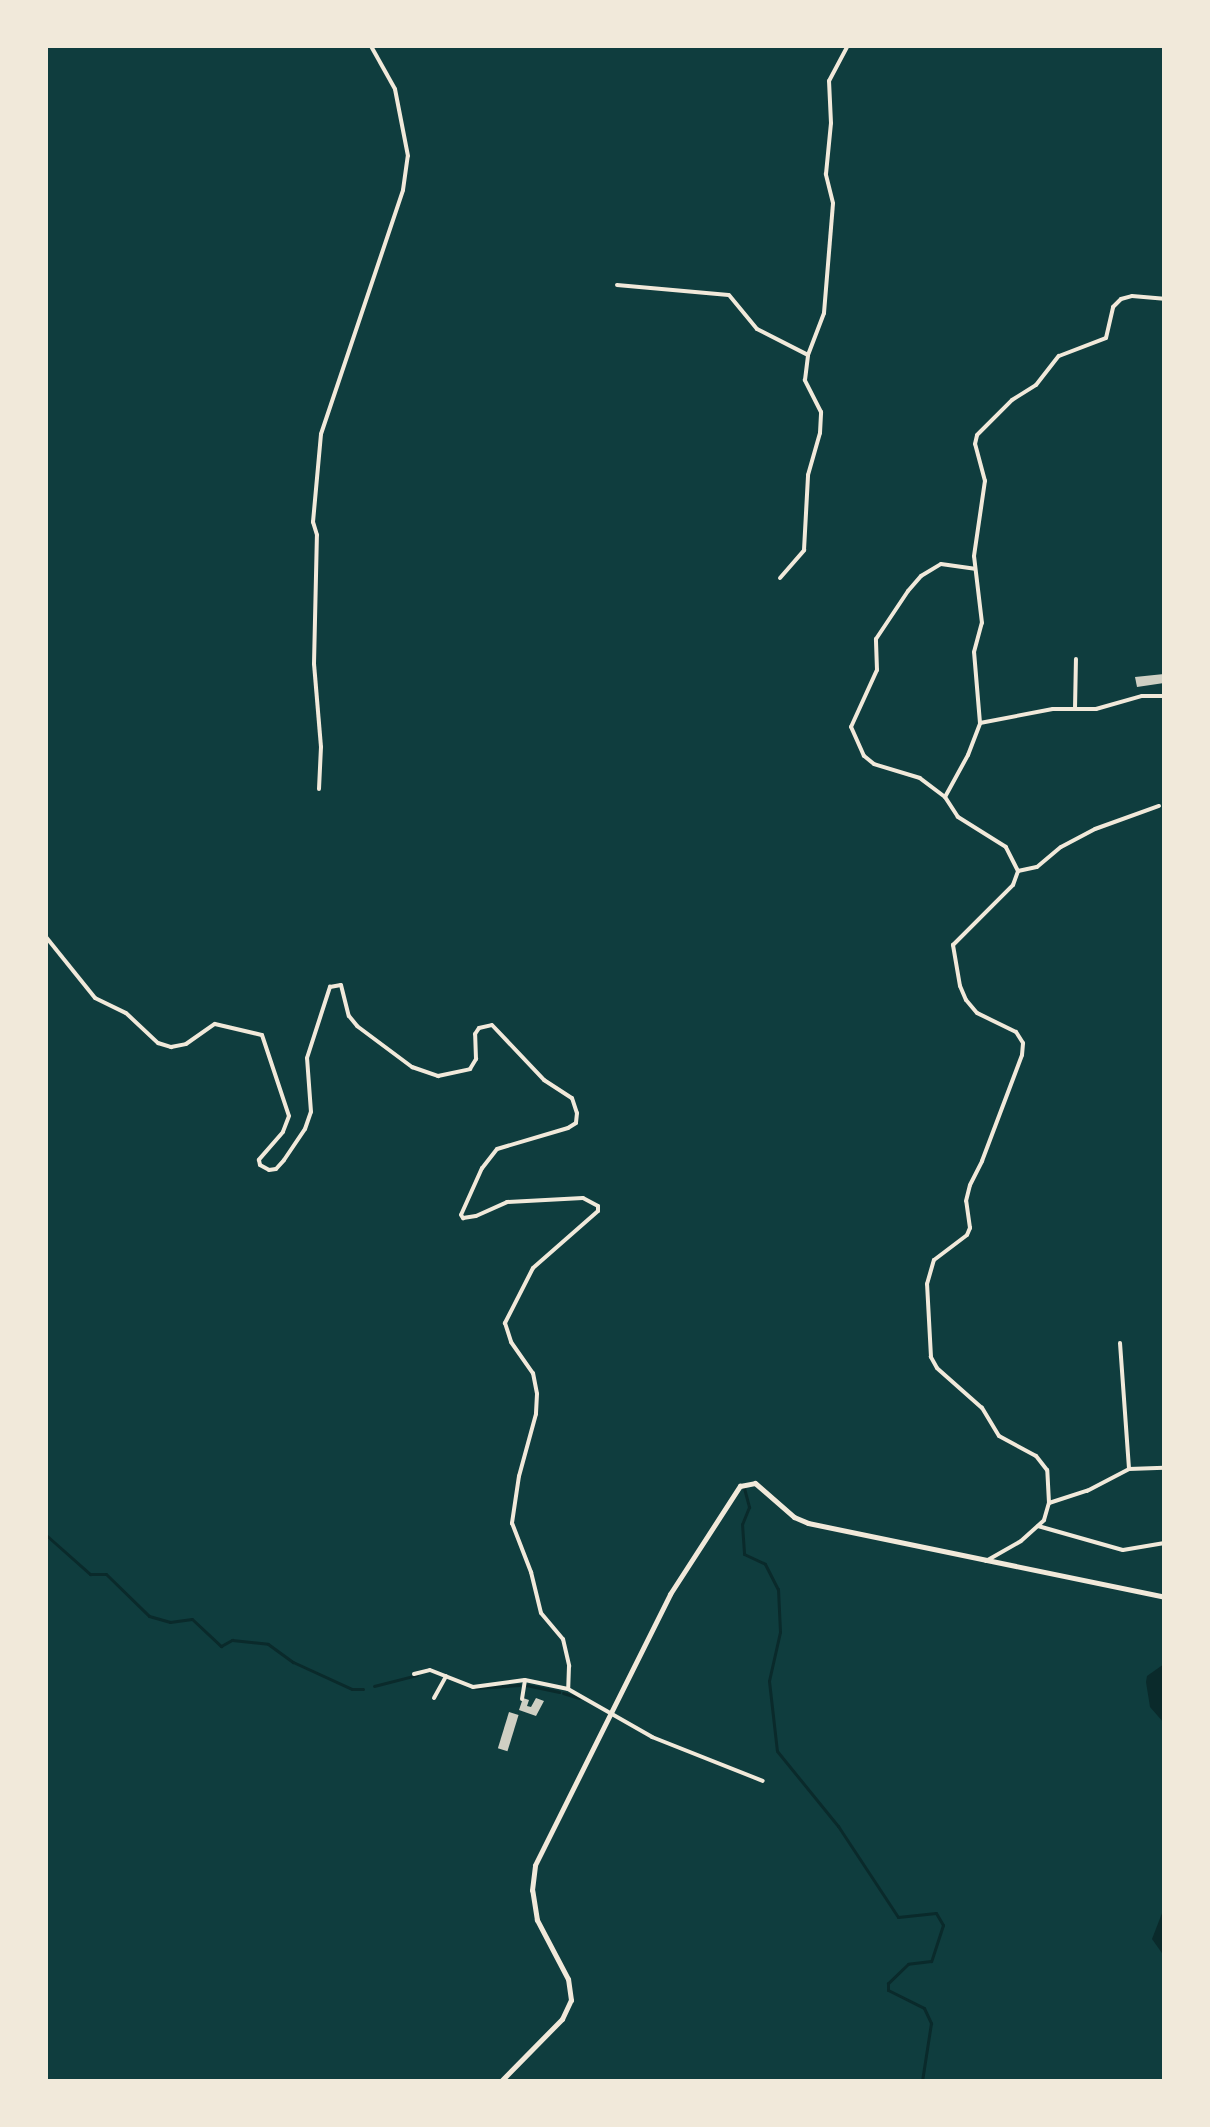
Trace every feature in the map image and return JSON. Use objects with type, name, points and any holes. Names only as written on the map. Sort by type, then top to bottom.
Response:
[{"type":"main road","points":[[501,2081],[568,2011],[571,1992],[568,1979],[537,1920],[533,1877],[535,1865],[670,1594],[740,1486],[755,1483],[794,1517],[808,1523],[1164,1597]]},
{"type":"street","points":[[319,789],[321,747],[314,664],[315,472],[321,434],[403,190],[408,156],[395,89],[371,46]]},
{"type":"street","points":[[780,578],[804,550],[808,475],[820,433],[821,412],[805,380],[808,355],[824,313],[833,203],[826,174],[831,123],[829,81],[848,46]]},
{"type":"street","points":[[617,285],[729,295],[757,329],[773,341],[808,355]]},
{"type":"street","points":[[945,797],[968,755],[980,723],[974,652],[982,623],[975,569],[985,481],[975,444],[977,435],[1012,400],[1036,385],[1059,356],[1106,338],[1113,307],[1121,299],[1132,296],[1164,299]]},
{"type":"street","points":[[975,569],[941,564],[921,576],[908,591],[876,639],[877,670],[851,727],[864,756],[874,764],[920,778],[945,797],[958,817],[1006,847],[1018,871],[1013,885],[953,945],[966,1000],[977,1013],[1016,1032],[1023,1043],[1022,1055],[987,1149],[970,1185],[966,1201],[970,1228],[967,1235],[934,1260],[927,1284],[931,1357],[946,1378],[982,1408],[999,1436],[1041,1459],[1047,1470],[1047,1515],[1021,1541],[984,1562]]},
{"type":"street","points":[[1075,709],[1076,659]]},
{"type":"street","points":[[980,723],[1075,709],[1096,709],[1142,696],[1164,696]]},
{"type":"street","points":[[1018,871],[1037,867],[1061,847],[1095,829],[1159,806]]},
{"type":"street","points":[[46,937],[95,998],[126,1013],[158,1043],[171,1047],[186,1044],[215,1024],[262,1035],[289,1116],[283,1132],[259,1160],[260,1165],[269,1170],[276,1169],[284,1160],[305,1129],[311,1112],[307,1058],[330,987],[341,985],[349,1016],[357,1026],[412,1067],[438,1076],[470,1069],[476,1059],[475,1034],[479,1028],[492,1025],[544,1080],[572,1098],[577,1113],[576,1123],[497,1149],[482,1168],[461,1215],[463,1218],[476,1216],[507,1202],[583,1198],[598,1206],[598,1211],[533,1268],[505,1323],[511,1342],[533,1373],[537,1394],[536,1414],[519,1476],[512,1523],[531,1572],[541,1613],[557,1630],[567,1651],[568,1689]]},
{"type":"street","points":[[1120,1343],[1129,1469]]},
{"type":"street","points":[[1049,1503],[1087,1491],[1129,1469],[1164,1468]]},
{"type":"street","points":[[1038,1526],[1087,1537],[1123,1550],[1164,1543]]},
{"type":"street","points":[[414,1674],[430,1670],[473,1687],[525,1680],[568,1689],[652,1737],[763,1781]]},
{"type":"street","points":[[434,1698],[446,1676]]},
{"type":"street","points":[[522,1699],[525,1680]]},
{"type":"water","points":[[1164,1664],[1164,1723],[1150,1707],[1146,1682],[1147,1676]]},
{"type":"water","points":[[1164,1908],[1164,1956],[1152,1939]]},
{"type":"building","points":[[1164,674],[1164,683],[1137,687],[1135,677]]},
{"type":"building","points":[[523,1698],[529,1700],[527,1706],[531,1707],[536,1698],[544,1701],[536,1716],[519,1710]]},
{"type":"building","points":[[509,1712],[519,1715],[507,1751],[498,1748]]},
{"type":"waterway","points":[[744,1488],[749,1507],[742,1524],[744,1554],[765,1564],[778,1589],[780,1632],[769,1681],[777,1751],[838,1826],[898,1917],[936,1913],[943,1925],[931,1961],[908,1964],[888,1983],[888,1990],[924,2008],[931,2023],[922,2081]]},
{"type":"waterway","points":[[46,1535],[90,1574],[106,1574],[149,1616],[170,1622],[192,1619],[221,1646],[232,1640],[268,1644],[293,1662],[352,1689],[363,1689]]},
{"type":"waterway","points":[[374,1686],[417,1675]]},
{"type":"waterway","points":[[476,1688],[519,1685]]},
{"type":"waterway","points":[[526,1685],[559,1692]]},
{"type":"waterway","points":[[563,1693],[579,1698]]}]
